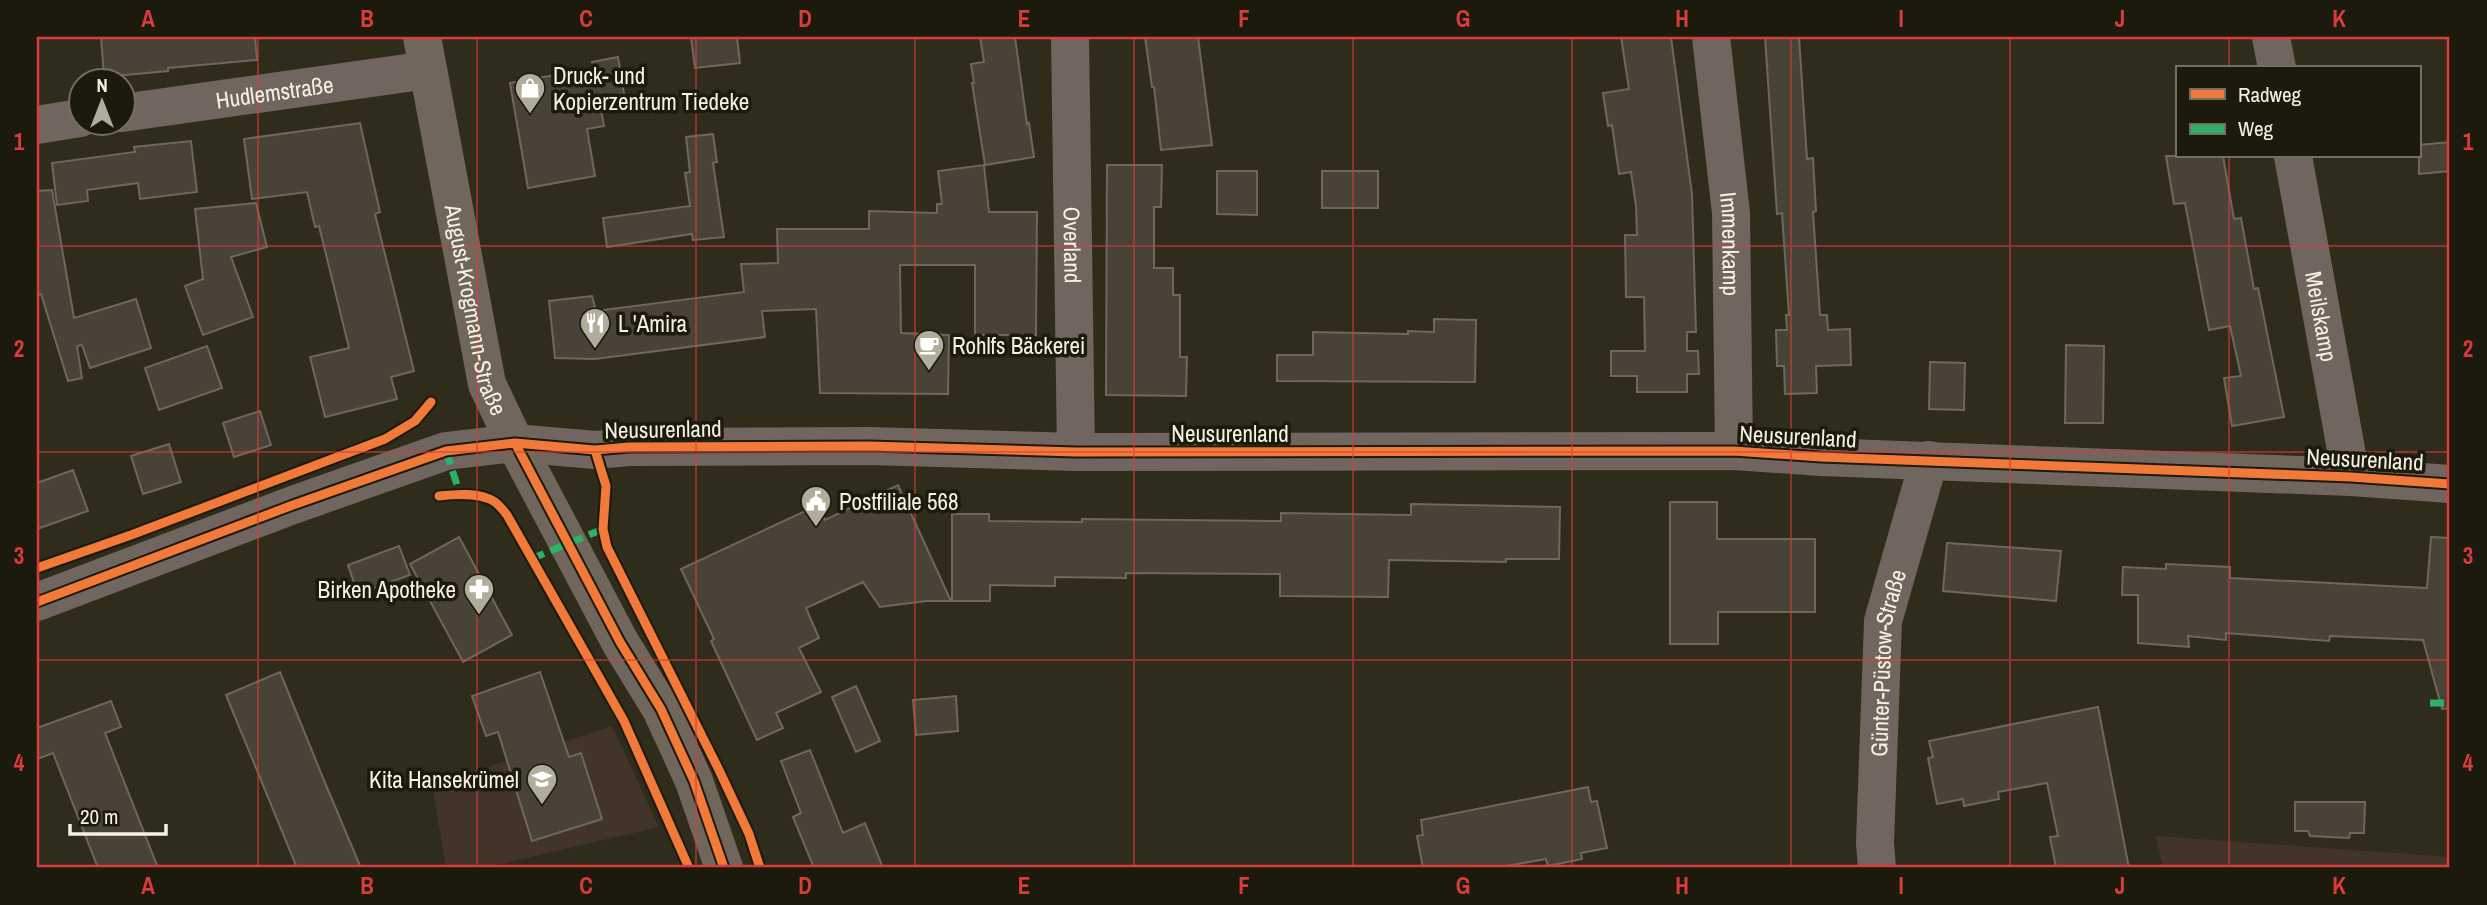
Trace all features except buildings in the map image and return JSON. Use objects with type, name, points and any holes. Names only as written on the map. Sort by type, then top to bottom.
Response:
[{"type":"main road","name":"August-Krogmann-Straße","points":[[425,54],[487,384],[515,443],[620,642],[661,709],[694,781],[724,868]]},
{"type":"street","name":"Overland","points":[[1070,37],[1076,452]]},
{"type":"street","name":"Immenkamp","points":[[1711,37],[1731,213],[1734,452]]},
{"type":"street","points":[[2271,37],[2277,66]]},
{"type":"street","name":"Hudlemstraße","points":[[136,110],[425,54]]},
{"type":"street","points":[[37,125],[66,120]]},
{"type":"street","name":"Meilskamp","points":[[2293,158],[2351,477]]},
{"type":"street","name":"Neusurenland","points":[[37,602],[293,505],[446,452],[515,443],[595,450],[629,447],[869,446],[1076,452],[1734,452],[2351,477],[2450,484]]},
{"type":"street","name":"Günter-Püstow-Straße","points":[[1877,868],[1874,843],[1883,621],[1928,460]]},
{"type":"shaded area","name":"Kita Hansekrümel","points":[[612,726],[659,827],[483,868],[446,868],[432,785]]},
{"type":"shaded area","points":[[2156,836],[2450,857],[2450,868],[2163,868]]},
{"type":"marked path","points":[[446,451],[460,494]]},
{"type":"marked path","points":[[531,559],[603,529]]},
{"type":"marked path","points":[[2430,703],[2450,703]]},
{"type":"cycle path","points":[[37,568],[385,439],[415,421],[431,402]]},
{"type":"cycle path","points":[[515,443],[620,642],[661,709],[694,781],[724,868]]},
{"type":"cycle path","points":[[37,602],[293,505],[446,451],[515,443],[595,450],[629,447],[869,446],[1076,452],[1734,451],[1821,457],[2351,477],[2450,484]]},
{"type":"cycle path","points":[[595,450],[606,486],[603,529],[607,547],[719,770],[749,834],[760,868]]},
{"type":"cycle path","points":[[439,496],[475,495],[495,502],[507,515],[624,721],[689,868]]},
{"type":"place","name":"Druck- und Kopierzentrum Tiedeke","points":[[530,115]]},
{"type":"place","name":"L 'Amira","points":[[595,350]]},
{"type":"place","name":"Rohlfs Bäckerei","points":[[929,372]]},
{"type":"place","name":"Postfiliale 568","points":[[816,528]]},
{"type":"place","name":"Birken Apotheke","points":[[479,616]]},
{"type":"place","name":"Kita Hansekrümel","points":[[542,806]]}]
